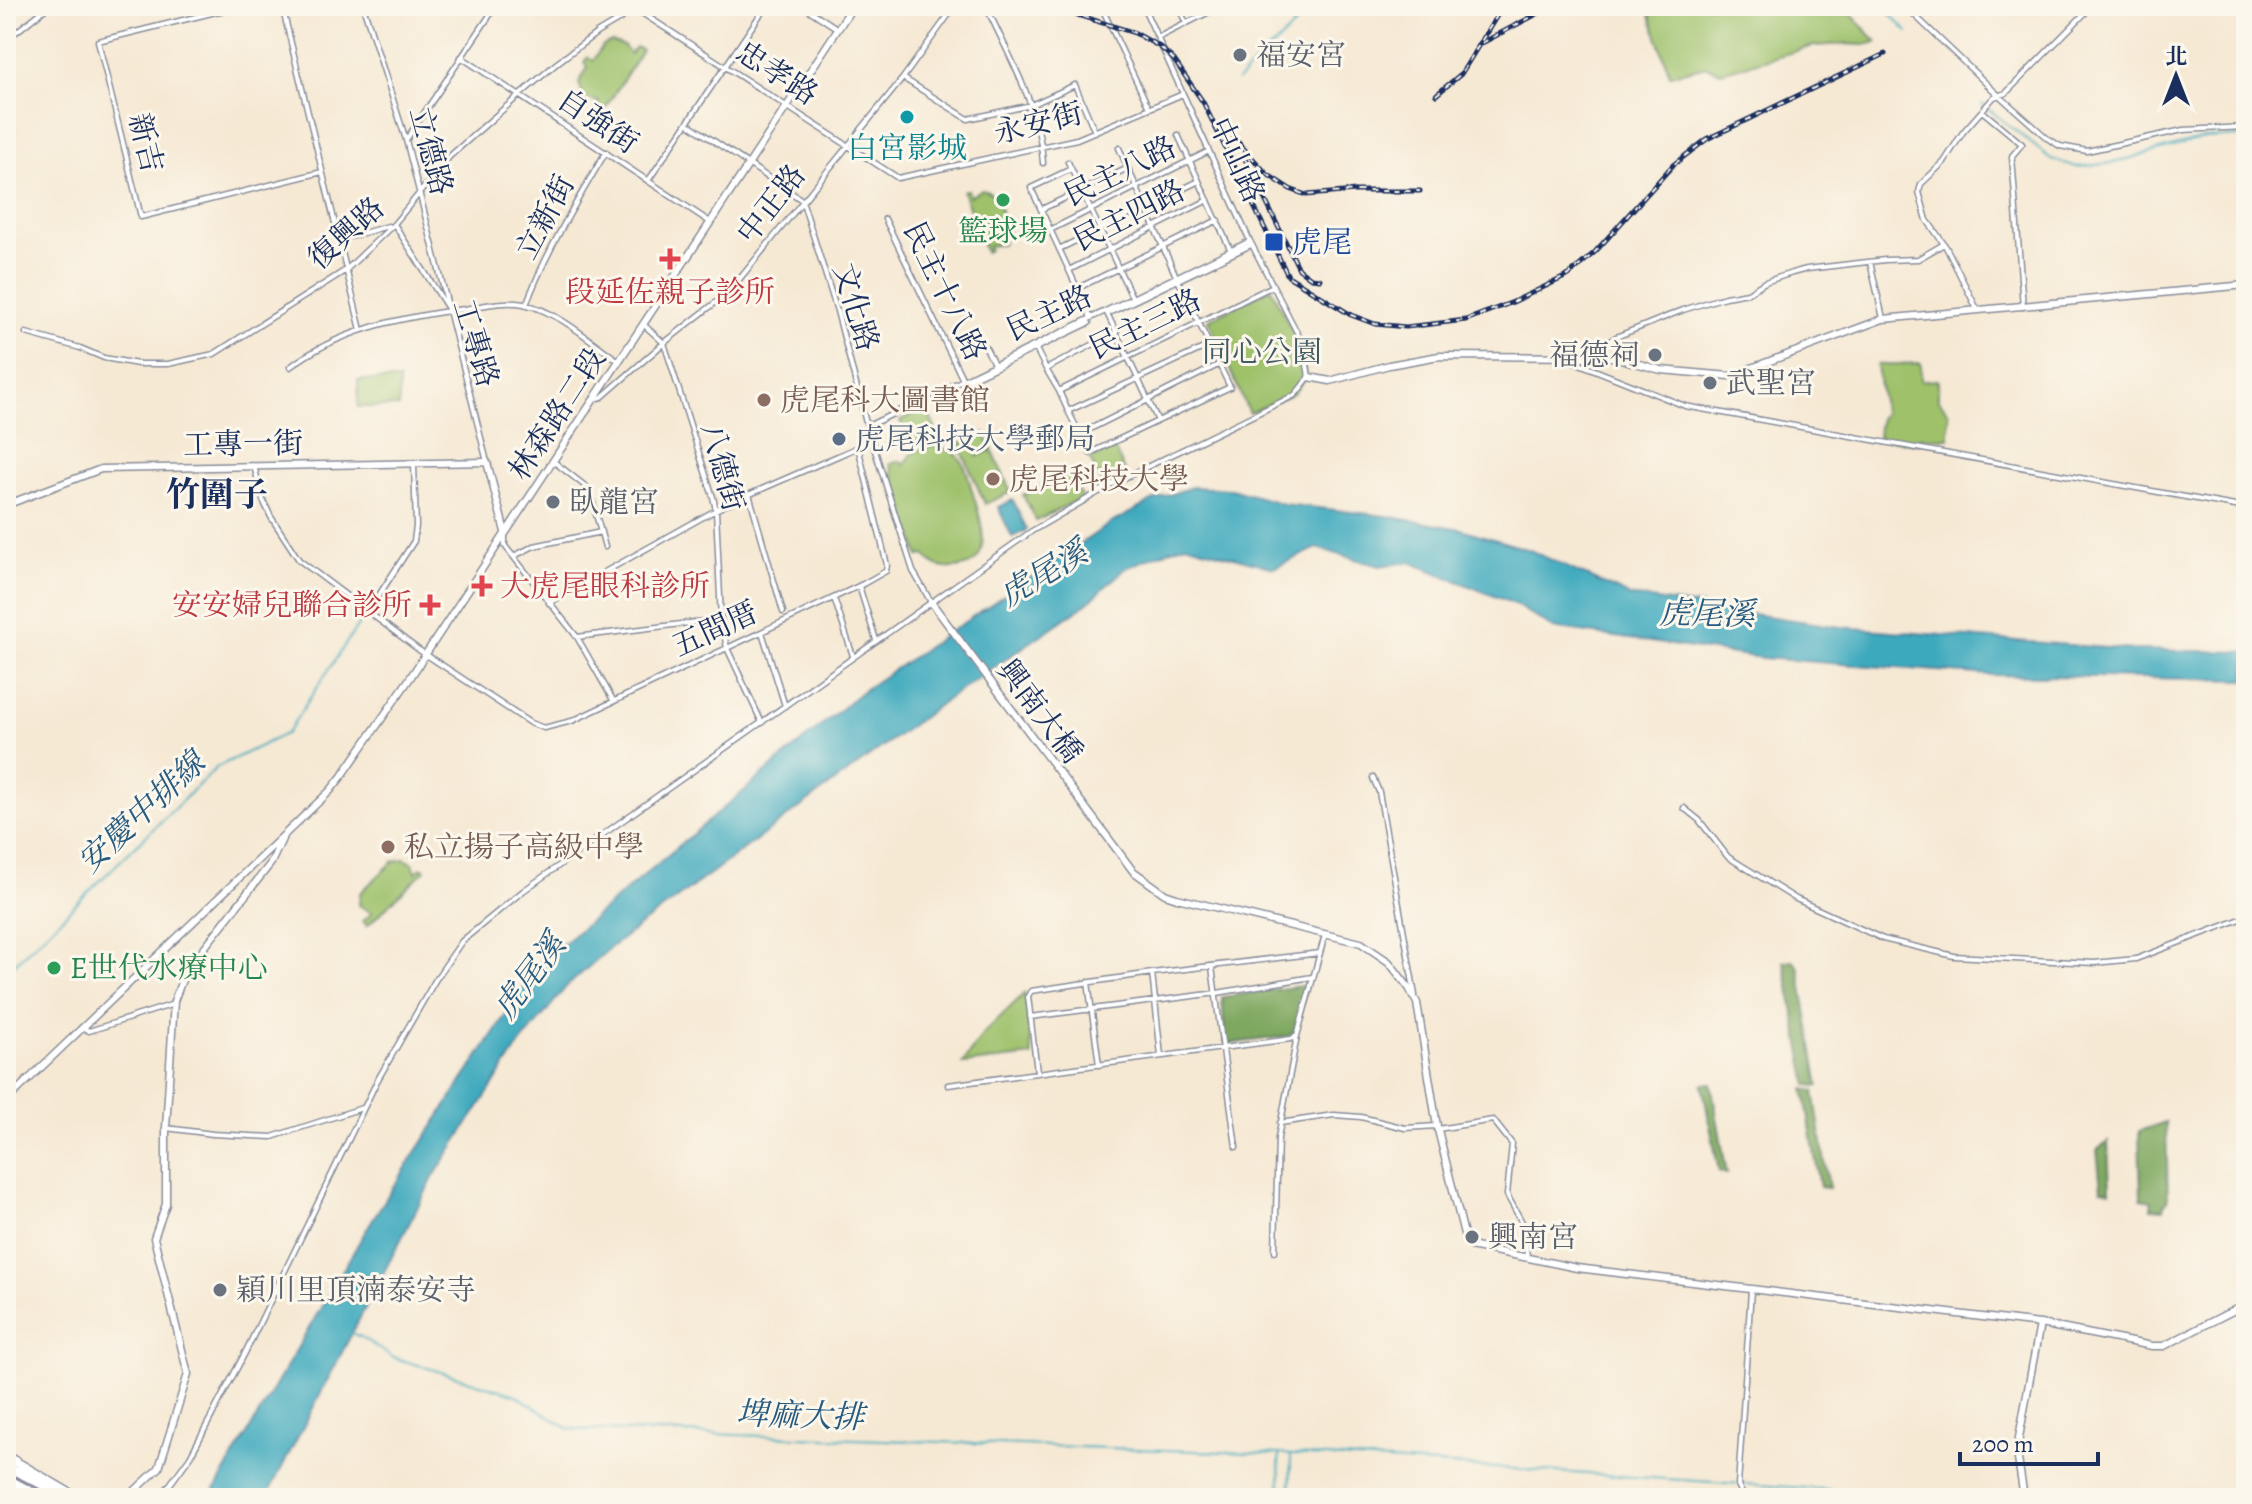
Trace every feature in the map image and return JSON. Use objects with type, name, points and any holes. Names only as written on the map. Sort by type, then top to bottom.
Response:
[{"type":"highway","points":[[6,1456],[78,1498]]},
{"type":"highway","points":[[6,1466],[68,1498]]},
{"type":"highway","points":[[6,1478],[43,1498]]},
{"type":"highway","points":[[6,1485],[32,1498]]},
{"type":"street","points":[[6,40],[49,6]]},
{"type":"street","name":"新吉","points":[[240,6],[98,41],[141,217],[322,172]]},
{"type":"street","points":[[282,6],[361,330]]},
{"type":"street","name":"立德路","points":[[363,6],[406,140],[449,310]]},
{"type":"street","points":[[406,140],[496,6]]},
{"type":"street","name":"忠孝路","points":[[631,6],[898,178]]},
{"type":"street","name":"復興路","points":[[26,333],[124,362],[147,365],[177,363],[214,354],[346,270],[394,224],[450,156],[519,95],[591,38],[642,6]]},
{"type":"street","points":[[648,181],[766,6]]},
{"type":"street","points":[[805,6],[838,29]]},
{"type":"street","name":"林森路二段","points":[[6,1101],[342,776],[853,6]]},
{"type":"street","name":"中正路","points":[[593,399],[602,397],[729,292],[903,78],[955,6]]},
{"type":"street","points":[[986,6],[1031,105],[1043,163]]},
{"type":"street","points":[[1112,6],[1102,8],[1149,108]]},
{"type":"street","name":"中山路","points":[[1143,6],[1251,243],[1304,346],[1309,377]]},
{"type":"street","points":[[1178,6],[1186,23]]},
{"type":"street","points":[[1905,6],[2047,138],[2073,150],[2100,149],[2183,130],[2246,127]]},
{"type":"street","points":[[1977,310],[1944,244],[1927,220],[1919,192],[1921,184],[1944,162],[1963,132],[1982,111],[2006,93],[2092,6]]},
{"type":"street","points":[[2240,6],[2246,10]]},
{"type":"street","points":[[1158,37],[1219,7]]},
{"type":"street","name":"自強街","points":[[461,57],[710,222]]},
{"type":"street","points":[[903,78],[968,119],[1031,105],[1075,85],[1095,132]]},
{"type":"street","name":"永安街","points":[[898,178],[1095,132],[1183,94]]},
{"type":"street","points":[[1982,111],[2022,144],[2012,156],[2023,307]]},
{"type":"street","points":[[687,123],[802,200]]},
{"type":"street","points":[[1178,135],[1231,252]]},
{"type":"street","points":[[1119,148],[1126,169],[1230,387],[1090,453],[1035,346],[1177,278]]},
{"type":"street","name":"民主八路","points":[[1050,230],[1209,151]]},
{"type":"street","name":"立新街","points":[[526,305],[563,223],[606,152]]},
{"type":"street","points":[[1068,162],[1132,297]]},
{"type":"street","points":[[1071,169],[1031,188],[1091,318]]},
{"type":"street","points":[[1041,210],[1126,169]]},
{"type":"street","points":[[1059,249],[1199,181]]},
{"type":"street","name":"文化路","points":[[802,200],[913,571],[931,602]]},
{"type":"street","name":"民主四路","points":[[1070,270],[1208,200]]},
{"type":"street","name":"民主十八路","points":[[885,219],[964,382]]},
{"type":"street","points":[[1078,288],[1218,220]]},
{"type":"street","points":[[338,240],[394,224]]},
{"type":"street","name":"工專路","points":[[394,224],[449,310],[505,533],[505,546],[577,637],[613,700]]},
{"type":"street","name":"民主路","points":[[868,427],[1107,312],[1132,297],[1251,243]]},
{"type":"street","points":[[1587,356],[1616,337],[1683,310],[1748,293],[1765,282],[1807,269],[1918,259],[1944,244]]},
{"type":"street","points":[[1870,262],[1883,319]]},
{"type":"street","points":[[160,1498],[190,1457],[232,1378],[363,1108],[436,979],[462,941],[523,891],[876,640],[1066,510],[1295,395],[1309,377],[1330,381],[1389,365],[1439,356],[1613,357],[1661,370],[1730,376],[1883,319],[2246,285]]},
{"type":"street","name":"民主三路","points":[[1059,391],[1273,286]]},
{"type":"street","points":[[290,367],[319,348],[361,330],[494,303],[526,305],[562,321],[619,361]]},
{"type":"street","points":[[1107,312],[1158,422]]},
{"type":"street","points":[[643,324],[664,343]]},
{"type":"street","points":[[1046,369],[1117,332]]},
{"type":"street","name":"八德街","points":[[664,343],[716,510],[721,619],[727,648],[762,723]]},
{"type":"street","points":[[1068,411],[1210,345]]},
{"type":"street","points":[[986,348],[995,366]]},
{"type":"street","points":[[1559,356],[1685,406],[2246,508]]},
{"type":"street","points":[[1080,434],[1220,364]]},
{"type":"street","points":[[549,603],[716,510],[872,441]]},
{"type":"street","points":[[854,657],[834,598],[886,571],[887,565],[858,447]]},
{"type":"street","points":[[553,461],[589,489],[605,547]]},
{"type":"street","name":"工專一街","points":[[6,505],[101,469],[487,462]]},
{"type":"street","points":[[367,613],[414,541],[414,464]]},
{"type":"street","name":"五間厝","points":[[254,466],[271,517],[299,560],[425,654],[538,727],[565,724],[834,598]]},
{"type":"street","points":[[749,494],[783,612]]},
{"type":"street","points":[[514,556],[534,546],[601,532]]},
{"type":"street","points":[[859,586],[876,640]]},
{"type":"street","name":"興南大橋","points":[[931,602],[1133,871],[1165,894],[1361,943],[1379,953],[1409,988],[1417,1003]]},
{"type":"street","points":[[577,637],[721,619]]},
{"type":"street","points":[[762,632],[785,706]]},
{"type":"street","points":[[1373,778],[1379,792],[1438,1127],[1467,1244],[1527,1260],[1577,1268],[2040,1324],[2152,1346],[2164,1346],[2246,1304]]},
{"type":"street","points":[[1684,808],[1699,820],[1728,857],[1796,899],[1883,939],[1954,956],[2094,963],[2136,959],[2246,917]]},
{"type":"street","points":[[127,1498],[159,1468],[188,1374],[154,1238],[166,1204],[166,1128],[174,1004],[185,972],[271,863],[283,835]]},
{"type":"street","points":[[1275,1251],[1280,1123],[1297,1036],[1325,935]]},
{"type":"street","points":[[1037,1072],[1028,996],[1031,991],[1320,953]]},
{"type":"street","points":[[1212,966],[1236,1147]]},
{"type":"street","points":[[1152,973],[1161,1056]]},
{"type":"street","points":[[1030,1017],[1217,993],[1312,977]]},
{"type":"street","points":[[1088,982],[1099,1065]]},
{"type":"street","points":[[82,1027],[89,1031],[174,1004]]},
{"type":"street","points":[[948,1085],[1297,1036]]},
{"type":"street","points":[[166,1128],[272,1137],[363,1108]]},
{"type":"street","points":[[1280,1123],[1334,1115],[1361,1117],[1405,1128],[1493,1120],[1512,1144],[1507,1195],[1524,1226],[1527,1260]]},
{"type":"street","points":[[1744,1498],[1738,1483],[1751,1289]]},
{"type":"street","points":[[2024,1498],[2018,1443],[2040,1324]]},
{"type":"green space","points":[[1666,6],[1822,6],[1851,14],[1877,42],[1814,46],[1721,72],[1706,66],[1670,75],[1649,12]]},
{"type":"green space","points":[[611,42],[624,46],[630,54],[636,47],[642,50],[600,117],[593,113],[599,102],[584,98],[579,83],[588,67],[584,62],[588,57],[593,60],[603,46]]},
{"type":"green space","points":[[982,189],[996,200],[1007,233],[1002,244],[988,246],[989,250],[985,252],[963,191],[968,190],[970,196]]},
{"type":"green space","name":"同心公園","points":[[1271,288],[1298,342],[1306,376],[1294,393],[1249,413],[1208,320]]},
{"type":"green space","points":[[1921,363],[1921,381],[1938,380],[1938,399],[1949,413],[1949,438],[1920,438],[1917,444],[1878,437],[1880,417],[1884,415],[1877,365]]},
{"type":"green space","points":[[358,380],[399,380],[399,407],[358,407]]},
{"type":"green space","points":[[926,409],[938,434],[912,446],[900,421]]},
{"type":"green space","points":[[984,433],[992,449],[976,457],[992,450],[1011,492],[985,504],[959,444]]},
{"type":"green space","points":[[927,447],[953,452],[960,458],[967,473],[980,517],[983,541],[976,560],[966,566],[943,568],[933,564],[925,555],[919,556],[890,464],[901,461],[904,465],[913,453]]},
{"type":"green space","points":[[1114,448],[1125,471],[1101,482],[1090,459]]},
{"type":"green space","points":[[1069,472],[1082,498],[1036,521],[1023,495]]},
{"type":"green space","points":[[404,859],[413,863],[416,872],[422,867],[425,870],[367,926],[363,921],[372,913],[359,905],[360,893],[394,861]]},
{"type":"green space","points":[[1793,960],[1799,969],[1819,1086],[1808,1085],[1784,961]]},
{"type":"green space","points":[[1301,986],[1306,989],[1294,1032],[1289,1036],[1225,1042],[1222,997]]},
{"type":"green space","points":[[1025,993],[1032,1056],[962,1064],[984,1033]]},
{"type":"green space","points":[[1711,1083],[1727,1174],[1719,1172],[1702,1084]]},
{"type":"green space","points":[[1804,1089],[1814,1091],[1829,1188],[1820,1187]]},
{"type":"green space","points":[[2166,1122],[2168,1201],[2164,1209],[2151,1208],[2152,1201],[2141,1199],[2139,1131]]},
{"type":"green space","points":[[2108,1142],[2110,1191],[2101,1189],[2097,1150]]},
{"type":"water","name":"虎尾溪","points":[[1192,487],[1231,489],[1284,504],[1461,529],[1530,550],[1629,596],[1841,627],[2132,650],[2246,652],[2246,680],[1991,675],[1762,658],[1553,628],[1514,604],[1410,562],[1379,566],[1317,548],[1274,568],[1185,544],[1127,567],[1086,604],[939,705],[611,947],[566,987],[518,1047],[434,1176],[266,1498],[210,1498],[372,1220],[538,965],[861,692],[1111,523],[1154,500]]},
{"type":"water","points":[[1013,500],[1027,530],[1012,537],[998,507]]},
{"type":"waterway","points":[[6,16],[20,6]]},
{"type":"waterway","name":"安慶中排線","points":[[1237,81],[1315,6]]},
{"type":"waterway","name":"安慶中排線","points":[[1882,6],[1908,32]]},
{"type":"waterway","name":"安慶中排線","points":[[1982,104],[2051,159],[2077,167],[2113,163],[2204,138],[2246,136]]},
{"type":"waterway","name":"安慶中排線","points":[[6,972],[217,767],[287,733],[364,616]]},
{"type":"waterway","name":"埤麻大排","points":[[351,1333],[392,1357],[516,1395],[569,1429],[1279,1454],[1961,1498]]},
{"type":"waterway","points":[[1279,1455],[1280,1498]]},
{"type":"waterway","points":[[1290,1498],[1291,1455]]},
{"type":"railway","points":[[1049,6],[1135,33],[1160,47],[1174,60],[1203,102],[1288,276],[1351,315],[1375,324],[1406,327],[1466,320],[1569,275],[1595,252],[1673,165],[1707,139],[1885,54]]},
{"type":"railway","points":[[1436,95],[1461,74],[1503,6]]},
{"type":"railway","points":[[1482,43],[1552,6]]},
{"type":"railway","points":[[1234,138],[1267,174],[1306,195],[1420,191]]},
{"type":"railway","points":[[1245,159],[1299,269],[1311,278],[1320,279]]},
{"type":"place","name":"福安宮","points":[[1240,55]]},
{"type":"place","name":"白宮影城","points":[[907,117]]},
{"type":"place","name":"籃球場","points":[[1003,200]]},
{"type":"place","name":"虎尾","points":[[1274,242]]},
{"type":"place","name":"段延佐親子診所","points":[[670,259]]},
{"type":"place","name":"福德祠","points":[[1655,355]]},
{"type":"place","name":"武聖宮","points":[[1710,383]]},
{"type":"place","name":"虎尾科大圖書館","points":[[764,400]]},
{"type":"place","name":"虎尾科技大學郵局","points":[[839,439]]},
{"type":"place","name":"虎尾科技大學","points":[[993,479]]},
{"type":"place","name":"臥龍宮","points":[[553,502]]},
{"type":"place","name":"大虎尾眼科診所","points":[[482,586]]},
{"type":"place","name":"安安婦兒聯合診所","points":[[430,605]]},
{"type":"place","name":"私立揚子高級中學","points":[[388,847]]},
{"type":"place","name":"E世代水療中心","points":[[54,968]]},
{"type":"place","name":"興南宮","points":[[1472,1237]]},
{"type":"place","name":"穎川里頂湳泰安寺","points":[[220,1290]]},
{"type":"district","name":"竹圍子","points":[[217,494]]}]
